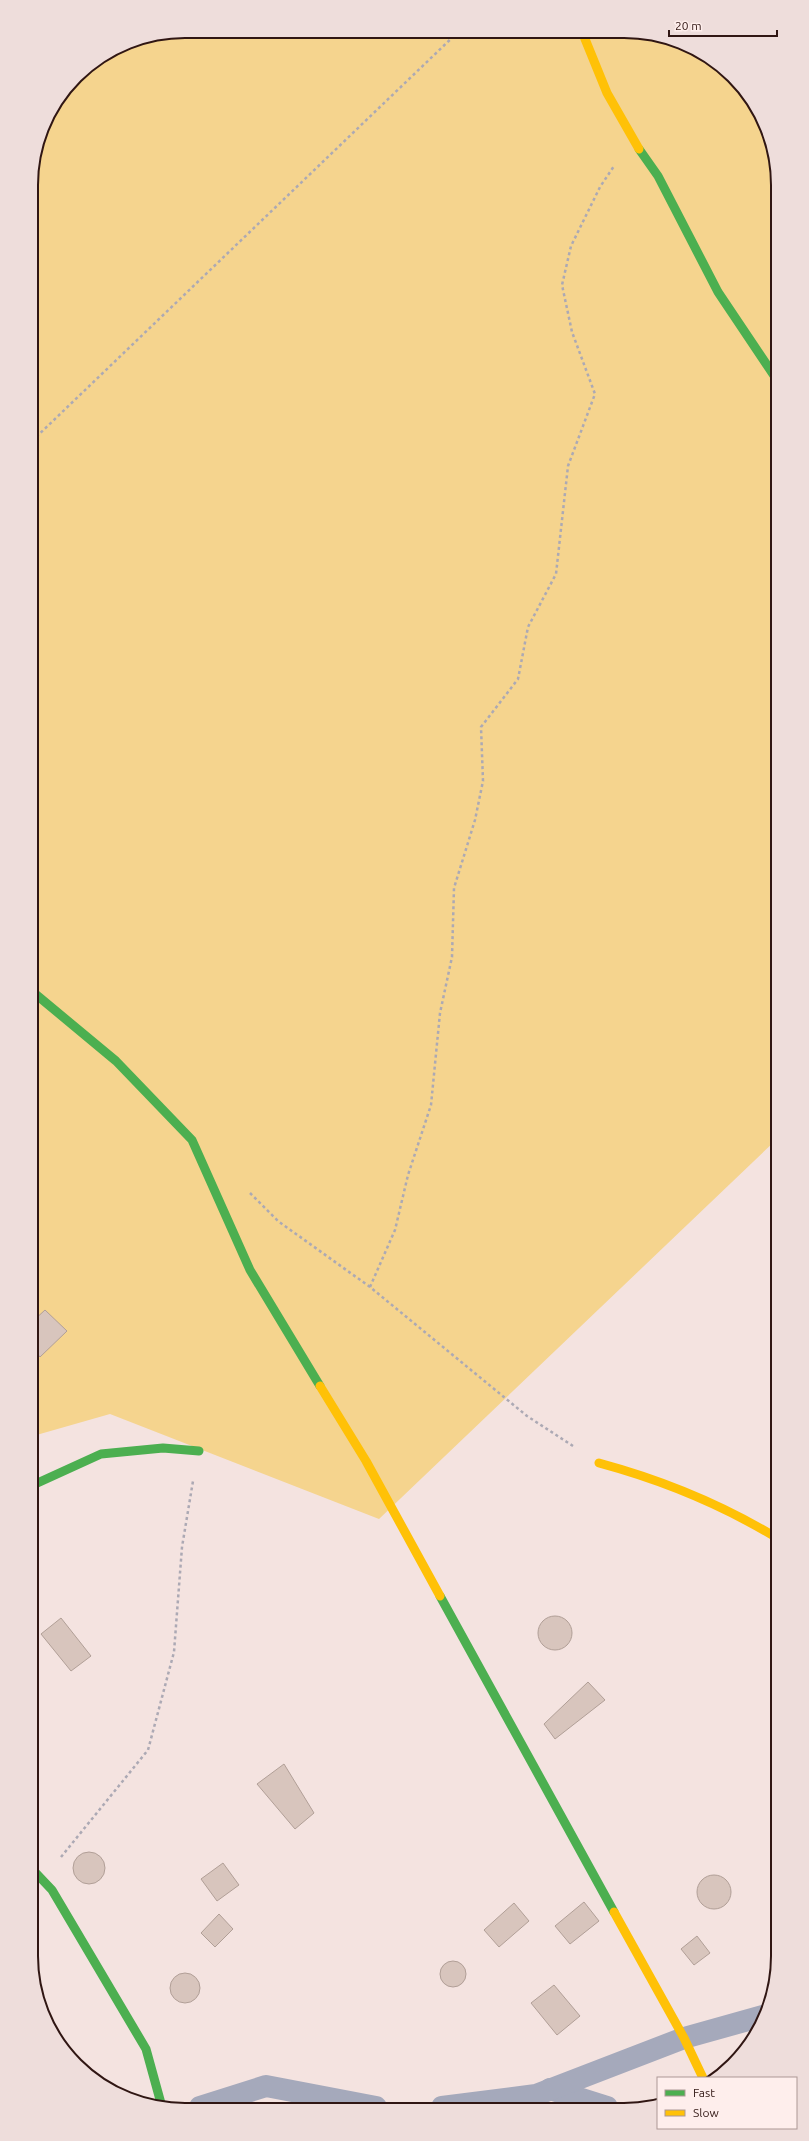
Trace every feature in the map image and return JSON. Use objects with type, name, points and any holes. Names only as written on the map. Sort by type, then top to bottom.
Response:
[{"type":"street","points":[[585,38],[606,94],[632,139],[658,176],[718,292],[771,371]]},
{"type":"street","points":[[38,997],[116,1061],[192,1140],[250,1270],[366,1461],[684,2038],[703,2077]]},
{"type":"street","points":[[38,1482],[101,1454],[163,1448],[199,1451]]},
{"type":"street","points":[[599,1463],[644,1475],[750,1521],[771,1534]]},
{"type":"street","points":[[38,1875],[52,1890],[146,2049],[160,2101]]},
{"type":"street","points":[[473,2103],[536,2095],[684,2038],[758,2017]]},
{"type":"street","points":[[213,2103],[266,2086],[355,2103]]},
{"type":"street","points":[[550,2089],[594,2103]]},
{"type":"path","points":[[38,435],[452,38]]},
{"type":"path","points":[[370,1287],[395,1230],[408,1175],[431,1105],[440,1013],[452,957],[454,888],[474,820],[483,781],[480,727],[518,679],[528,627],[556,574],[568,466],[595,394],[572,332],[562,285],[574,240],[600,187],[632,139]]},
{"type":"path","points":[[249,1192],[278,1221],[370,1287],[527,1416],[599,1463]]},
{"type":"path","points":[[43,1880],[148,1750],[174,1652],[182,1547],[199,1451]]},
{"type":"shaded area","points":[[634,38],[662,43],[681,49],[714,68],[741,95],[760,128],[766,147],[771,175],[771,1145],[379,1519],[110,1414],[38,1435],[38,175],[43,147],[49,128],[68,95],[95,68],[128,49],[165,39]]},
{"type":"building","points":[[45,1310],[67,1331],[40,1357],[38,1355],[38,1316]]},
{"type":"building","points":[[555,1616],[567,1621],[572,1633],[567,1645],[555,1650],[543,1645],[538,1633],[543,1621]]},
{"type":"building","points":[[61,1618],[91,1656],[71,1671],[41,1634]]},
{"type":"building","points":[[588,1682],[605,1700],[555,1739],[544,1724]]},
{"type":"building","points":[[284,1764],[314,1813],[295,1829],[257,1784]]},
{"type":"building","points":[[86,1852],[92,1852],[101,1856],[105,1868],[101,1880],[92,1884],[86,1884],[77,1880],[73,1871],[73,1865],[77,1856]]},
{"type":"building","points":[[223,1863],[239,1885],[217,1901],[201,1879]]},
{"type":"building","points":[[714,1875],[726,1880],[731,1892],[726,1904],[714,1909],[702,1904],[697,1892],[702,1880]]},
{"type":"building","points":[[584,1902],[599,1921],[570,1944],[555,1926]]},
{"type":"building","points":[[514,1903],[529,1921],[499,1947],[484,1930]]},
{"type":"building","points":[[219,1914],[233,1929],[215,1947],[201,1933]]},
{"type":"building","points":[[697,1936],[710,1953],[694,1965],[681,1949]]},
{"type":"building","points":[[453,1961],[462,1965],[466,1974],[462,1983],[453,1987],[444,1983],[440,1974],[444,1965]]},
{"type":"building","points":[[185,1973],[191,1974],[199,1982],[199,1994],[191,2002],[185,2003],[179,2002],[171,1994],[170,1988],[171,1982],[179,1974]]},
{"type":"building","points":[[554,1985],[580,2016],[557,2035],[531,2003]]},
{"type":"traffic: fast","points":[[639,149],[658,176],[718,292],[771,371]]},
{"type":"traffic: fast","points":[[38,996],[116,1061],[192,1140],[250,1270],[320,1386]]},
{"type":"traffic: fast","points":[[38,1483],[101,1454],[163,1448],[199,1451]]},
{"type":"traffic: fast","points":[[440,1596],[614,1912]]},
{"type":"traffic: fast","points":[[38,1875],[52,1890],[146,2049],[160,2101]]},
{"type":"traffic: slow","points":[[585,38],[607,93],[639,149]]},
{"type":"traffic: slow","points":[[320,1386],[366,1461],[440,1596]]},
{"type":"traffic: slow","points":[[599,1463],[646,1477],[691,1494],[734,1514],[771,1535]]},
{"type":"traffic: slow","points":[[614,1912],[684,2038],[703,2077]]}]
